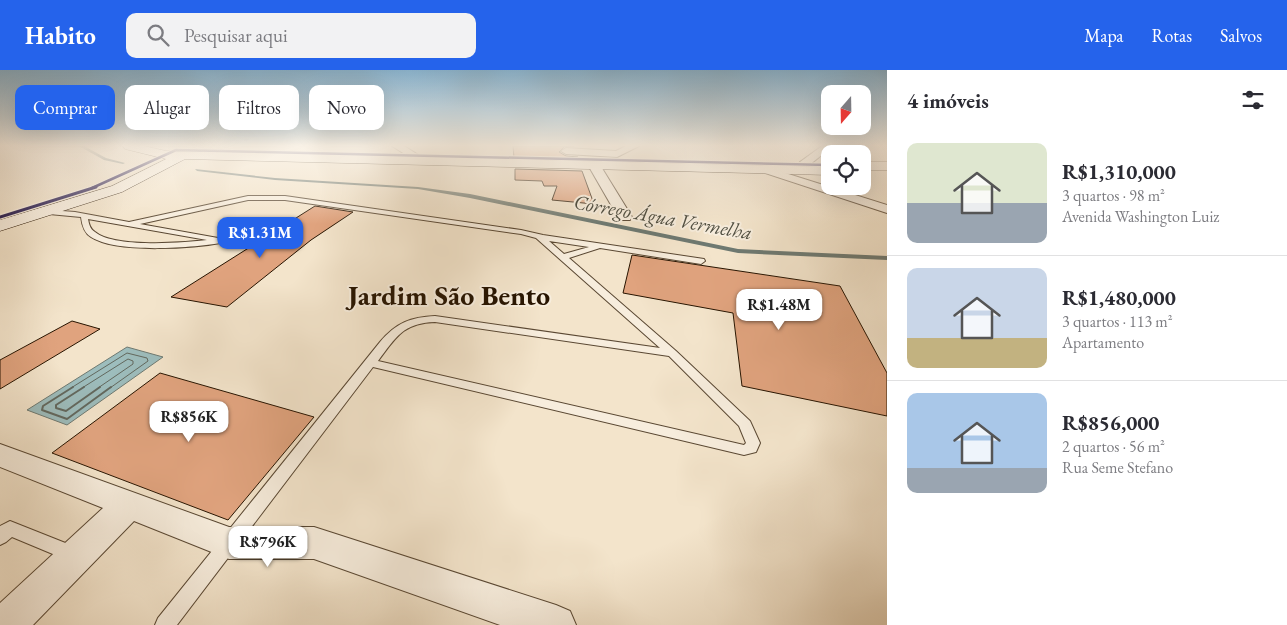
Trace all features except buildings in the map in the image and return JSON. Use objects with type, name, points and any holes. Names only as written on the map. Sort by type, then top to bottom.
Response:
[{"type":"main road","points":[[0,217],[96,187],[131,172]]},
{"type":"main road","points":[[117,189],[145,172]]},
{"type":"main road","points":[[0,226],[174,172]]},
{"type":"street","points":[[598,172],[625,217]]},
{"type":"street","points":[[772,172],[887,209]]},
{"type":"street","points":[[0,455],[229,543],[314,543],[556,625]]},
{"type":"street","points":[[5,625],[130,504]]},
{"type":"lane","points":[[128,224],[248,198],[285,198],[500,227],[538,236],[701,261]]},
{"type":"lane","points":[[49,212],[84,216],[223,240],[156,248],[129,244],[106,240],[92,235],[87,228],[84,216]]},
{"type":"lane","points":[[370,363],[744,450],[751,448],[753,443],[745,424],[672,352],[538,236]]},
{"type":"lane","points":[[563,257],[602,246]]},
{"type":"lane","points":[[165,625],[397,329],[407,322],[420,319],[435,319],[573,340],[672,352]]},
{"type":"lane","points":[[3,530],[76,556]]},
{"type":"water","points":[[127,347],[163,357],[67,425],[27,410]]},
{"type":"waterway","name":"Córrego Água Vermelha","points":[[213,172],[275,179],[418,188],[470,196],[738,251],[887,258]]},
{"type":"transit line","points":[[0,217],[104,184],[130,172]]},
{"type":"district","name":"Jardim São Bento","points":[[449,295]]}]
